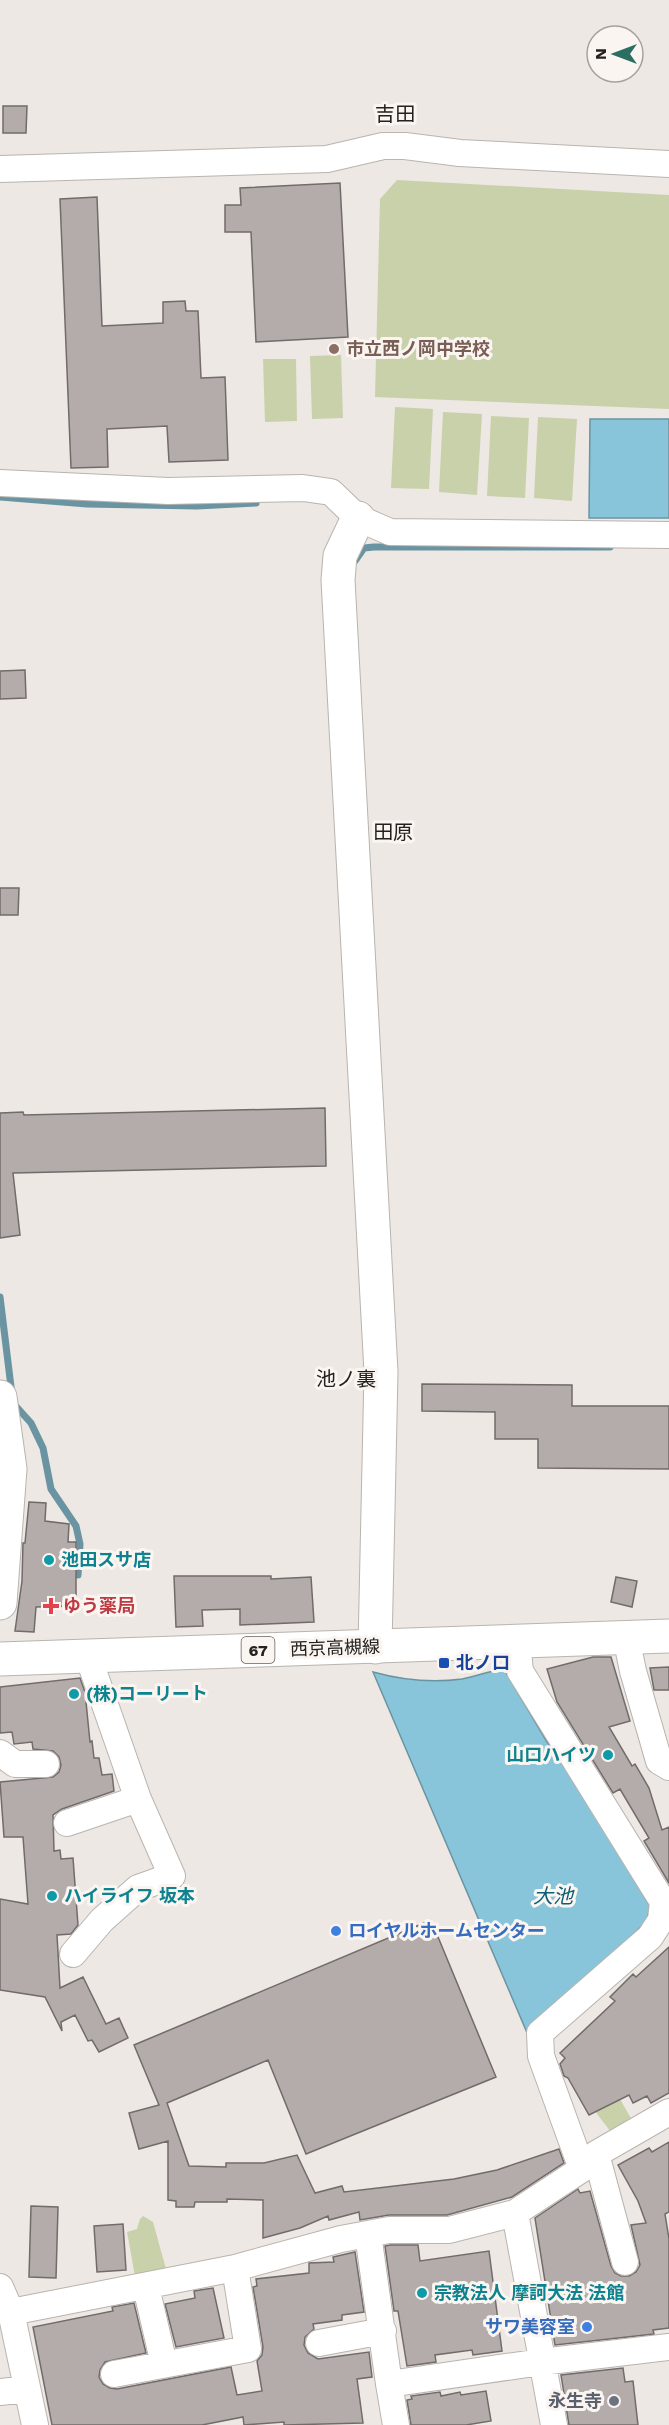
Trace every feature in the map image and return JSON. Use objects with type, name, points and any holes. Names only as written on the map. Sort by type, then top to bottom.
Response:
[{"type":"street","points":[[0,169],[327,159],[383,146],[405,146],[460,153],[669,164]]},
{"type":"street","points":[[0,483],[156,491],[303,488],[331,492],[358,518],[390,532],[669,535]]},
{"type":"street","points":[[358,518],[340,556],[338,580],[381,1372],[375,1647]]},
{"type":"street","points":[[0,1397],[10,1469],[0,1603]]},
{"type":"street","name":"西京高槻線","points":[[0,1659],[669,1636]]},
{"type":"street","points":[[626,1637],[633,1671],[659,1761],[669,1767]]},
{"type":"street","points":[[517,1642],[520,1671],[663,1902],[662,1920],[650,1937],[540,2033],[541,2056],[589,2162],[625,2262]]},
{"type":"street","points":[[73,1954],[102,1920],[138,1888],[172,1876],[138,1799],[88,1656]]},
{"type":"street","points":[[0,1753],[15,1764],[46,1764]]},
{"type":"street","points":[[67,1823],[138,1799]]},
{"type":"street","points":[[11,2312],[235,2268],[341,2239],[389,2230],[449,2230],[515,2212],[669,2112]]},
{"type":"street","points":[[515,2212],[554,2425]]},
{"type":"street","points":[[368,2234],[396,2425]]},
{"type":"street","points":[[114,2374],[248,2349],[235,2268]]},
{"type":"street","points":[[147,2287],[164,2364]]},
{"type":"street","points":[[0,2288],[11,2312],[35,2425]]},
{"type":"street","points":[[319,2343],[383,2331]]},
{"type":"street","points":[[389,2384],[541,2362],[669,2347]]},
{"type":"street","points":[[0,2391],[27,2389]]},
{"type":"green space","points":[[397,180],[669,195],[669,409],[375,397],[380,199]]},
{"type":"green space","points":[[341,355],[343,418],[312,419],[310,356]]},
{"type":"green space","points":[[263,359],[296,359],[297,421],[265,422]]},
{"type":"green space","points":[[395,407],[433,409],[429,489],[391,488]]},
{"type":"green space","points":[[443,412],[482,414],[477,495],[439,492]]},
{"type":"green space","points":[[491,416],[529,418],[525,498],[487,496]]},
{"type":"green space","points":[[538,417],[577,419],[572,501],[534,498]]},
{"type":"green space","points":[[605,2073],[632,2120],[611,2132],[594,2110]]},
{"type":"green space","points":[[143,2216],[153,2222],[166,2269],[135,2276],[127,2232],[137,2229]]},
{"type":"water","points":[[590,419],[669,419],[669,518],[589,518]]},
{"type":"water","name":"大池","points":[[504,1669],[547,1742],[574,1779],[650,1906],[647,1921],[528,2035],[373,1672],[406,1679],[440,1681],[462,1679]]},
{"type":"building","points":[[3,106],[27,106],[26,133],[3,133]]},
{"type":"building","points":[[340,183],[348,337],[256,342],[251,232],[225,232],[225,205],[241,205],[240,188]]},
{"type":"building","points":[[97,197],[102,326],[163,323],[163,302],[185,301],[186,311],[198,311],[201,378],[225,377],[228,460],[169,462],[167,426],[107,429],[108,467],[71,468],[60,199]]},
{"type":"building","points":[[25,670],[26,698],[0,699],[0,671]]},
{"type":"building","points":[[0,888],[19,888],[18,915],[0,915]]},
{"type":"building","points":[[325,1108],[326,1166],[13,1173],[20,1235],[0,1238],[0,1113],[23,1112],[24,1115]]},
{"type":"building","points":[[422,1384],[572,1385],[572,1406],[669,1406],[669,1469],[538,1468],[538,1439],[495,1439],[495,1412],[422,1411]]},
{"type":"building","points":[[29,1502],[46,1503],[45,1521],[69,1524],[68,1542],[76,1542],[76,1606],[36,1607],[34,1632],[15,1631]]},
{"type":"building","points":[[174,1576],[271,1576],[271,1579],[311,1577],[314,1622],[240,1625],[240,1609],[202,1610],[203,1626],[176,1627]]},
{"type":"building","points":[[616,1577],[637,1581],[632,1607],[611,1602]]},
{"type":"building","points":[[593,1657],[611,1657],[630,1721],[609,1727],[632,1766],[635,1764],[649,1788],[662,1830],[669,1827],[669,1883],[644,1841],[649,1838],[620,1789],[613,1793],[557,1702],[547,1669]]},
{"type":"building","points":[[669,1667],[669,1690],[654,1690],[650,1668]]},
{"type":"building","points":[[80,1678],[85,1692],[90,1742],[92,1741],[94,1758],[99,1758],[102,1775],[112,1774],[114,1791],[62,1809],[53,1815],[54,1851],[60,1850],[61,1859],[73,1858],[78,1925],[71,1934],[57,1935],[60,1988],[83,1977],[106,2024],[119,2018],[128,2038],[99,2052],[92,2040],[88,2041],[75,2015],[61,2022],[62,2031],[45,1997],[0,1990],[0,1899],[28,1904],[23,1837],[4,1837],[0,1782],[53,1777],[59,1772],[61,1765],[59,1757],[53,1751],[33,1749],[32,1742],[14,1744],[12,1732],[0,1733],[0,1687]]},
{"type":"building","points":[[431,1920],[496,2077],[306,2154],[268,2060],[167,2103],[189,2166],[226,2167],[226,2163],[264,2163],[297,2155],[315,2193],[342,2186],[344,2192],[454,2179],[497,2170],[559,2149],[564,2163],[512,2197],[447,2215],[389,2215],[360,2220],[359,2212],[329,2220],[328,2216],[300,2228],[263,2238],[263,2200],[227,2199],[227,2202],[195,2202],[194,2207],[176,2207],[176,2201],[168,2200],[168,2141],[139,2149],[129,2113],[159,2105],[134,2045]]},
{"type":"building","points":[[669,1947],[669,2093],[651,2103],[647,2096],[633,2103],[629,2095],[589,2115],[568,2078],[564,2076],[560,2064],[565,2058],[560,2053],[615,2001],[610,1997],[633,1974],[636,1977]]},
{"type":"building","points":[[669,2142],[669,2212],[665,2214],[669,2239],[669,2328],[653,2330],[654,2334],[555,2345],[535,2218],[578,2189],[580,2193],[590,2191],[611,2266],[615,2273],[629,2276],[636,2272],[640,2265],[631,2225],[646,2223],[638,2201],[618,2165],[649,2148],[652,2152]]},
{"type":"building","points":[[31,2206],[58,2207],[56,2278],[29,2277]]},
{"type":"building","points":[[123,2224],[126,2270],[97,2272],[94,2226]]},
{"type":"building","points":[[418,2245],[420,2261],[489,2251],[502,2351],[473,2355],[472,2350],[435,2355],[436,2362],[407,2366],[398,2311],[394,2311],[385,2246]]},
{"type":"building","points":[[355,2252],[364,2312],[342,2315],[342,2320],[313,2324],[314,2329],[305,2337],[304,2345],[308,2353],[318,2359],[369,2352],[372,2377],[357,2379],[363,2423],[284,2425],[284,2422],[244,2425],[243,2417],[202,2425],[52,2425],[33,2327],[113,2311],[112,2307],[134,2303],[146,2353],[105,2362],[99,2377],[103,2384],[117,2389],[231,2367],[237,2395],[262,2391],[257,2361],[262,2355],[263,2347],[253,2287],[257,2286],[256,2279],[309,2273],[309,2263],[334,2262],[333,2257]]},
{"type":"building","points":[[213,2288],[224,2338],[176,2347],[165,2304],[195,2298],[194,2291]]},
{"type":"building","points":[[623,2368],[625,2382],[633,2381],[638,2425],[569,2425],[561,2375]]},
{"type":"building","points":[[486,2391],[491,2421],[466,2425],[411,2425],[407,2400],[412,2399],[411,2396],[440,2392],[441,2396],[460,2392],[461,2395]]},
{"type":"waterway","points":[[0,497],[87,504],[197,506],[256,503]]},
{"type":"waterway","points":[[355,561],[364,548],[374,547],[610,547]]},
{"type":"waterway","points":[[0,1297],[13,1403],[31,1423],[43,1448],[51,1489],[76,1526],[80,1544],[78,1575]]},
{"type":"place","name":"市立西ノ岡中学校","points":[[334,349]]},
{"type":"place","name":"池田スサ店","points":[[49,1560]]},
{"type":"place","name":"ゆう薬局","points":[[51,1606]]},
{"type":"place","name":"北ノ口","points":[[444,1663]]},
{"type":"place","name":"(株)コーリート","points":[[74,1694]]},
{"type":"place","name":"山口ハイツ","points":[[608,1755]]},
{"type":"place","name":"ハイライフ 坂本","points":[[52,1896]]},
{"type":"place","name":"ロイヤルホームセンター","points":[[336,1931]]},
{"type":"place","name":"宗教法人 摩訶大法 法館","points":[[422,2293]]},
{"type":"place","name":"サワ美容室","points":[[587,2327]]},
{"type":"place","name":"永生寺","points":[[614,2401]]},
{"type":"district","name":"吉田","points":[[395,114]]},
{"type":"district","name":"田原","points":[[393,832]]},
{"type":"district","name":"池ノ裏","points":[[346,1379]]}]
